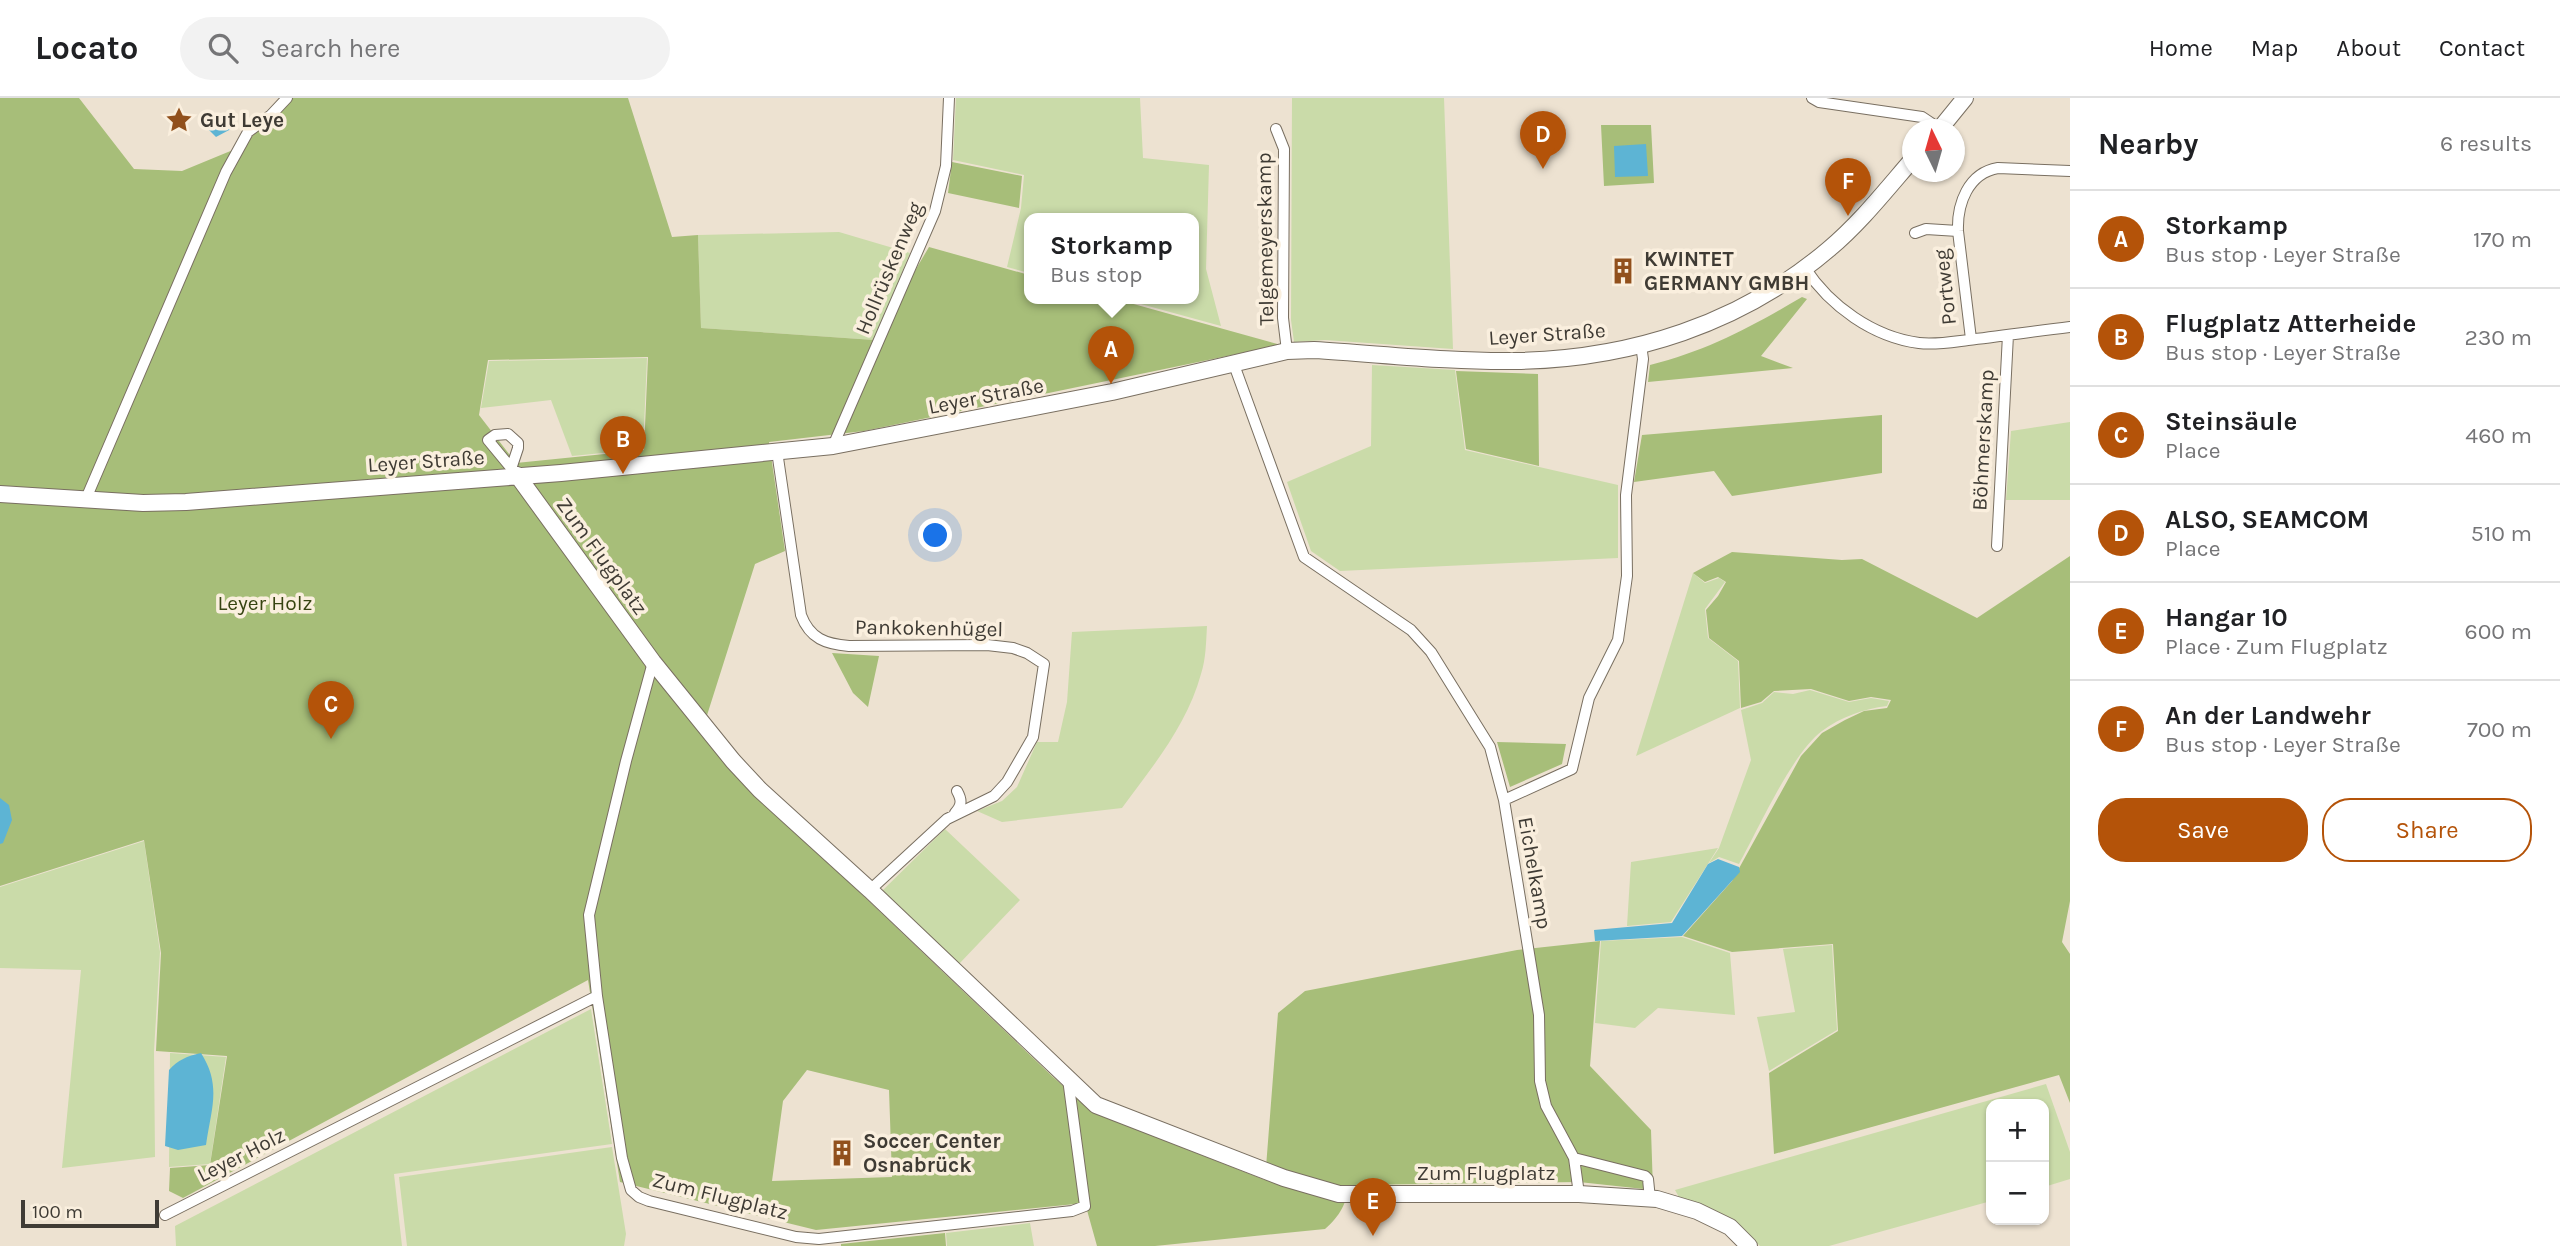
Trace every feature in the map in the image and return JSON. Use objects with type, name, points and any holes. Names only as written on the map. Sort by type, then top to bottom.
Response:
[{"type":"street","points":[[88,494],[226,172],[248,132],[287,98]]},
{"type":"street","name":"Hollrüskenweg","points":[[833,446],[935,211],[946,166],[950,98]]},
{"type":"street","points":[[1812,98],[1819,102],[1925,119]]},
{"type":"street","points":[[1948,119],[1965,98]]},
{"type":"street","name":"Telgemeyerskamp","points":[[1276,129],[1284,149],[1283,318],[1287,351]]},
{"type":"street","name":"Portweg","points":[[1971,340],[1958,231],[1958,215],[1964,195],[1986,170],[1998,168],[2070,171]]},
{"type":"street","name":"Leyer Straße","points":[[0,494],[164,503],[833,446],[1112,392],[1287,351],[1314,350],[1517,361],[1585,355],[1641,345],[1708,324],[1750,304],[1805,268],[1855,225],[1902,172]]},
{"type":"street","name":"Portweg","points":[[1914,233],[1926,229],[1958,231]]},
{"type":"street","points":[[1805,268],[1826,296],[1857,319],[1890,335],[1922,344],[2070,327]]},
{"type":"street","name":"Böhmerskamp","points":[[1997,546],[2008,335]]},
{"type":"street","name":"Eichelkamp","points":[[1579,1194],[1574,1158],[1546,1106],[1540,1081],[1539,1015],[1504,800],[1572,769],[1589,698],[1618,640],[1627,576],[1626,495],[1643,359],[1641,345]]},
{"type":"street","points":[[1233,362],[1304,557],[1410,630],[1431,652],[1490,747],[1504,800]]},
{"type":"street","name":"Pankokenhügel","points":[[777,451],[801,615],[814,636],[832,645],[987,645],[1013,648],[1044,664],[1033,737],[1016,769],[994,796],[954,814],[870,890]]},
{"type":"street","name":"Zum Flugplatz","points":[[514,472],[653,662],[733,761],[760,790],[870,890],[1096,1105],[1284,1178],[1339,1194],[1579,1194],[1650,1199],[1697,1210],[1730,1227],[1749,1246]]},
{"type":"street","name":"Zum Flugplatz","points":[[653,662],[589,915],[597,996],[622,1158],[631,1190],[649,1201],[796,1237],[819,1240],[1072,1211],[1085,1206],[1068,1079]]},
{"type":"street","points":[[954,814],[960,807],[961,799],[957,791]]},
{"type":"street","name":"Leyer Holz","points":[[165,1215],[597,996]]},
{"type":"street","points":[[1574,1158],[1645,1176],[1648,1179],[1650,1199]]},
{"type":"green space","points":[[0,98],[79,98],[134,169],[182,171],[245,145],[285,98],[628,98],[672,237],[698,235],[701,328],[874,340],[929,247],[1024,274],[1024,304],[1134,304],[1281,345],[864,431],[769,442],[785,551],[755,564],[702,731],[740,778],[1094,1113],[1265,1180],[1278,1013],[1305,991],[1517,950],[1600,941],[1590,1066],[1651,1130],[1653,1190],[1579,1182],[1350,1185],[1342,1209],[1325,1229],[1155,1246],[1097,1246],[1085,1203],[816,1230],[620,1182],[588,980],[183,1198],[169,1191],[170,1168],[210,1165],[227,1056],[156,1051],[161,953],[144,840],[0,886]],"holes":[[[648,357],[644,450],[516,463],[479,415],[488,360]],[[807,1070],[889,1090],[892,1177],[772,1181],[783,1101]]]},
{"type":"green space","points":[[956,98],[1140,98],[1143,158],[1209,165],[1206,269],[1221,326],[1141,304],[1199,304],[1199,213],[1024,213],[1024,272],[1007,267],[1021,208],[1024,175],[953,160]]},
{"type":"green space","points":[[1292,98],[1444,98],[1453,349],[1325,340],[1294,342],[1291,320]]},
{"type":"green space","points":[[1601,125],[1651,125],[1654,183],[1604,186]]},
{"type":"green space","points":[[952,162],[1022,176],[1019,208],[948,193]]},
{"type":"green space","points":[[839,232],[910,253],[874,340],[701,328],[698,235]]},
{"type":"green space","points":[[1802,297],[1807,299],[1761,356],[1793,368],[1648,382],[1650,365],[1729,337]]},
{"type":"green space","points":[[647,358],[643,449],[572,456],[551,400],[481,408],[489,361]]},
{"type":"green space","points":[[1372,365],[1455,370],[1465,450],[1618,485],[1618,558],[1340,571],[1311,551],[1287,482],[1371,446]]},
{"type":"green space","points":[[1456,371],[1538,374],[1539,466],[1466,449]]},
{"type":"green space","points":[[1882,415],[1882,473],[1732,496],[1714,471],[1634,482],[1642,435]]},
{"type":"green space","points":[[2070,422],[2070,500],[2006,500],[2011,431]]},
{"type":"green space","points":[[1732,552],[1862,559],[1977,618],[2070,556],[2070,901],[2062,942],[2070,954],[2070,1103],[2059,1075],[1774,1154],[1769,1073],[1838,1031],[1833,944],[1732,952],[1683,936],[1732,881],[1801,756],[1822,733],[1864,711],[1887,708],[1891,700],[1871,697],[1849,701],[1811,689],[1774,691],[1761,702],[1741,708],[1739,661],[1709,638],[1706,610],[1726,582],[1718,577],[1705,582],[1693,573]]},
{"type":"green space","points":[[1693,573],[1705,583],[1719,578],[1725,582],[1705,609],[1708,638],[1738,661],[1740,708],[1636,756]]},
{"type":"green space","points":[[1207,626],[1203,668],[1187,711],[1168,744],[1122,808],[1002,822],[977,811],[1002,801],[1017,787],[1037,742],[1058,742],[1067,702],[1072,632]]},
{"type":"green space","points":[[832,653],[879,656],[868,707],[853,693]]},
{"type":"green space","points":[[1810,690],[1849,702],[1871,698],[1889,701],[1887,706],[1853,714],[1822,731],[1799,756],[1739,864],[1719,857],[1709,863],[1719,848],[1751,760],[1741,710],[1762,703],[1774,692],[1793,694]]},
{"type":"green space","points":[[1497,742],[1566,744],[1562,764],[1510,787]]},
{"type":"green space","points":[[945,829],[1020,900],[959,964],[882,891]]},
{"type":"green space","points":[[144,841],[160,952],[154,1051],[155,1157],[62,1168],[81,970],[0,968],[0,887]]},
{"type":"green space","points":[[1718,848],[1671,922],[1627,926],[1631,862]]},
{"type":"green space","points":[[1682,937],[1730,953],[1735,1015],[1658,1008],[1635,1028],[1595,1023],[1601,941]]},
{"type":"green space","points":[[1832,945],[1837,1030],[1769,1071],[1757,1017],[1795,1012],[1783,949]]},
{"type":"green space","points":[[591,1009],[612,1144],[394,1174],[402,1246],[176,1246],[175,1226]]},
{"type":"green space","points":[[170,1053],[226,1057],[210,1164],[169,1167]]},
{"type":"green space","points":[[2046,1084],[2070,1152],[2070,1179],[2049,1185],[2049,1099],[1994,1099]]},
{"type":"green space","points":[[1986,1101],[1986,1202],[1829,1246],[1760,1246],[1735,1222],[1680,1199],[1675,1190]]},
{"type":"green space","points":[[612,1147],[626,1234],[624,1246],[407,1246],[399,1177]]},
{"type":"green space","points":[[1030,1223],[1034,1246],[947,1246],[946,1233]]},
{"type":"green space","points":[[945,1233],[946,1246],[841,1246],[841,1244]]},
{"type":"water","points":[[223,116],[227,119],[234,117],[236,122],[231,129],[216,137],[208,129]]},
{"type":"water","points":[[1646,144],[1648,176],[1615,177],[1614,146]]},
{"type":"water","points":[[0,798],[9,805],[12,820],[3,843],[0,844]]},
{"type":"water","points":[[1718,859],[1739,867],[1740,872],[1682,936],[1595,941],[1594,930],[1672,923],[1708,864]]},
{"type":"water","points":[[201,1053],[213,1087],[206,1145],[178,1150],[165,1146],[169,1070],[183,1059]]},
{"type":"place","name":"Gut Leye","points":[[179,120]]},
{"type":"place","name":"ALSO, SEAMCOM","points":[[1543,169]]},
{"type":"place","name":"An der Landwehr","points":[[1848,216]]},
{"type":"place","name":"KWINTET GERMANY GMBH","points":[[1623,271]]},
{"type":"place","name":"Storkamp","points":[[1111,384]]},
{"type":"place","name":"Flugplatz Atterheide","points":[[623,474]]},
{"type":"place","name":"Steinsäule","points":[[331,739]]},
{"type":"place","name":"Soccer Center Osnabrück","points":[[842,1153]]},
{"type":"place","name":"Hangar 10","points":[[1373,1236]]}]
